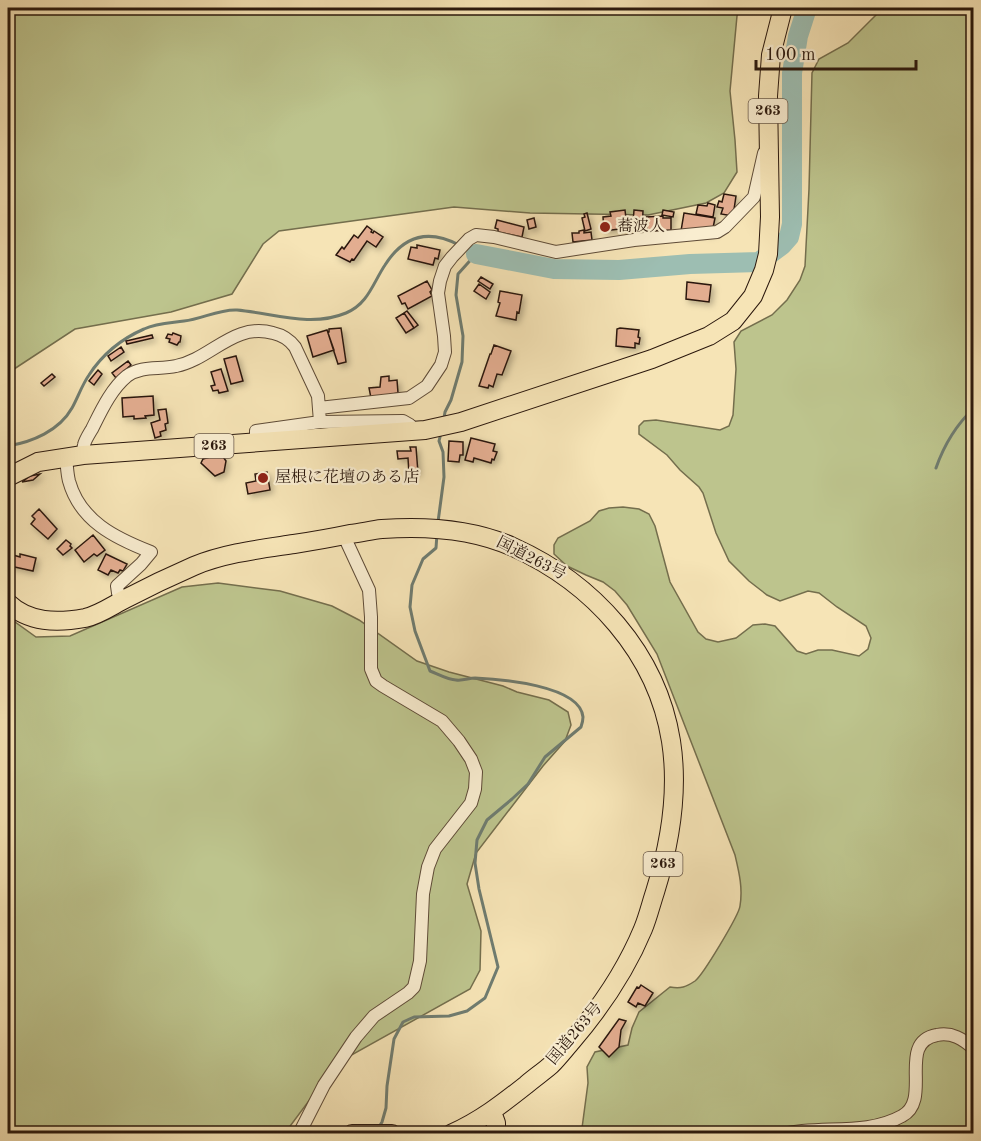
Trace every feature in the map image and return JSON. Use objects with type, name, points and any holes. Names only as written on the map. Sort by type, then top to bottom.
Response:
[{"type":"highway","name":"263","points":[[8,477],[39,462],[74,456],[418,431],[462,422],[652,358],[709,336],[733,321],[753,296],[764,270],[769,246],[770,217],[768,96],[771,55],[783,8]]},
{"type":"highway","name":"国道263号","points":[[8,603],[32,618],[58,622],[90,617],[159,581],[198,564],[241,553],[380,529],[444,529],[483,536],[512,546],[547,564],[578,586],[608,613],[637,650],[661,702],[666,719],[673,756],[673,801],[669,842],[644,928],[624,969],[595,1014],[551,1065],[492,1112]]},
{"type":"highway","name":"263","points":[[457,1131],[492,1112]]},
{"type":"highway","points":[[492,1112],[496,1123],[496,1134]]},
{"type":"highway","points":[[352,1134],[392,1134]]},
{"type":"street","points":[[319,408],[409,398],[427,386],[441,365],[445,352],[438,293],[440,281],[445,266],[469,239],[476,235],[494,237],[556,252],[634,240],[717,232],[725,227],[754,197],[768,132]]},
{"type":"street","points":[[123,600],[118,593],[117,586],[151,552],[122,541],[105,530],[88,515],[78,501],[69,481],[74,456],[84,445],[102,408],[118,385],[129,375],[145,368],[186,363],[204,355],[237,334],[265,331],[281,335],[295,347],[318,396],[320,422]]},
{"type":"street","points":[[256,443],[256,431],[320,422],[403,421],[418,431]]},
{"type":"street","points":[[299,1134],[324,1085],[356,1037],[374,1016],[414,987],[420,961],[423,894],[428,867],[435,849],[471,803],[475,789],[476,772],[471,759],[442,721],[376,681],[371,669],[369,590],[344,536]]},
{"type":"street","points":[[783,1134],[794,1131],[866,1127],[887,1123],[904,1116],[914,1105],[917,1049],[924,1041],[931,1036],[948,1034],[957,1036],[974,1050]]},
{"type":"green space","points":[[8,8],[740,8],[737,16],[730,91],[737,172],[724,193],[706,203],[648,215],[530,213],[454,207],[279,231],[263,244],[232,294],[171,312],[75,329],[8,373]]},
{"type":"green space","points":[[883,8],[973,8],[973,1133],[580,1133],[588,1083],[587,1067],[595,1052],[628,1045],[639,1012],[670,987],[686,986],[695,981],[734,921],[740,906],[741,886],[735,855],[657,654],[627,605],[615,591],[603,582],[567,566],[554,554],[554,545],[558,538],[590,521],[599,511],[623,507],[639,509],[649,514],[655,526],[670,582],[698,632],[706,639],[718,642],[736,638],[753,625],[765,624],[775,626],[797,651],[806,654],[818,650],[832,650],[859,656],[868,649],[871,638],[866,626],[819,593],[808,591],[780,601],[767,595],[749,581],[729,561],[699,487],[667,455],[639,434],[639,426],[644,421],[656,420],[720,430],[729,426],[733,415],[736,369],[734,342],[741,331],[772,315],[787,300],[800,280],[805,266],[812,73],[819,59],[848,43]]},
{"type":"green space","points":[[218,583],[280,591],[332,606],[359,620],[417,661],[549,700],[568,712],[571,725],[565,741],[476,853],[467,884],[481,931],[480,970],[470,989],[337,1063],[285,1133],[8,1133],[8,617],[36,637],[70,636],[182,587]]},
{"type":"building","points":[[724,194],[736,196],[733,216],[721,214],[723,208],[717,207],[719,201],[722,202]]},
{"type":"building","points":[[708,203],[715,205],[713,217],[696,214],[698,205],[707,206]]},
{"type":"building","points":[[625,210],[627,228],[604,231],[603,217],[611,216],[610,212]]},
{"type":"building","points":[[634,210],[643,211],[642,230],[634,229]]},
{"type":"building","points":[[663,210],[674,212],[673,217],[662,215]]},
{"type":"building","points":[[587,213],[591,229],[585,231],[582,218]]},
{"type":"building","points":[[684,213],[715,218],[712,233],[681,231]]},
{"type":"building","points":[[663,216],[663,218],[671,218],[671,230],[647,231],[646,217]]},
{"type":"building","points":[[534,218],[536,227],[529,229],[527,220]]},
{"type":"building","points":[[497,220],[524,227],[522,237],[498,232],[495,228]]},
{"type":"building","points":[[367,226],[372,230],[371,232],[374,231],[383,237],[376,247],[367,241],[354,260],[350,262],[336,255],[342,247],[344,249],[354,235],[358,238]]},
{"type":"building","points":[[584,230],[584,233],[591,232],[592,240],[573,242],[572,233]]},
{"type":"building","points":[[417,245],[440,250],[438,259],[435,258],[433,265],[408,259],[411,247],[417,248]]},
{"type":"building","points":[[481,277],[493,284],[490,289],[478,281]]},
{"type":"building","points":[[427,281],[432,290],[430,292],[432,296],[408,309],[405,303],[402,304],[398,296]]},
{"type":"building","points":[[687,282],[711,285],[709,302],[686,299]]},
{"type":"building","points":[[479,284],[490,292],[486,299],[474,291]]},
{"type":"building","points":[[500,291],[522,295],[516,320],[496,316],[500,303],[498,302]]},
{"type":"building","points":[[407,311],[418,325],[414,328],[404,313]]},
{"type":"building","points":[[404,313],[414,328],[406,333],[396,318]]},
{"type":"building","points":[[341,328],[346,362],[338,364],[328,333],[329,329]]},
{"type":"building","points":[[617,329],[639,330],[639,344],[635,343],[635,348],[616,346]]},
{"type":"building","points":[[327,330],[334,350],[313,357],[307,336]]},
{"type":"building","points":[[168,334],[181,336],[177,345],[166,338]]},
{"type":"building","points":[[152,335],[153,338],[127,344],[126,341]]},
{"type":"building","points":[[494,345],[511,351],[502,375],[497,374],[493,387],[479,386],[490,354]]},
{"type":"building","points":[[121,347],[124,352],[111,361],[108,356]]},
{"type":"building","points":[[236,356],[243,381],[231,384],[224,359]]},
{"type":"building","points":[[128,361],[131,365],[116,378],[112,373]]},
{"type":"building","points":[[221,369],[228,391],[219,393],[218,390],[213,391],[211,386],[215,385],[211,372]]},
{"type":"building","points":[[98,370],[102,374],[94,385],[89,381]]},
{"type":"building","points":[[52,374],[55,377],[44,386],[41,383]]},
{"type":"building","points":[[389,376],[389,381],[397,380],[398,393],[371,398],[369,388],[380,387],[381,377]]},
{"type":"building","points":[[153,396],[154,415],[134,419],[134,416],[123,417],[122,398]]},
{"type":"building","points":[[166,409],[168,423],[165,424],[166,430],[160,432],[161,436],[155,438],[151,423],[160,420],[158,410]]},
{"type":"building","points":[[471,438],[495,444],[493,451],[497,452],[491,463],[474,458],[473,462],[465,460]]},
{"type":"building","points":[[449,441],[463,442],[463,455],[460,455],[459,462],[448,461]]},
{"type":"building","points":[[410,447],[416,447],[418,473],[409,474],[408,458],[398,459],[397,451],[411,451]]},
{"type":"building","points":[[221,454],[226,461],[224,472],[215,476],[201,463],[203,459]]},
{"type":"building","points":[[267,472],[270,490],[248,494],[246,483],[256,481],[255,474]]},
{"type":"building","points":[[40,474],[33,480],[22,482],[30,476]]},
{"type":"building","points":[[39,509],[57,529],[48,539],[31,524],[35,519],[32,516]]},
{"type":"building","points":[[93,535],[105,550],[97,556],[94,554],[84,562],[75,550]]},
{"type":"building","points":[[66,540],[72,548],[63,555],[57,549]]},
{"type":"building","points":[[20,554],[36,558],[33,571],[10,566],[13,555],[20,557]]},
{"type":"building","points":[[106,554],[127,564],[123,571],[120,570],[118,573],[111,570],[108,575],[98,570]]},
{"type":"building","points":[[641,985],[653,993],[645,1006],[638,1003],[636,1007],[628,1002],[637,987]]},
{"type":"building","points":[[619,1019],[626,1021],[621,1030],[619,1047],[609,1057],[599,1047]]},
{"type":"waterway","points":[[476,254],[554,269],[619,270],[690,264],[759,262],[782,245],[789,237],[792,224],[792,73],[798,36],[807,8]]},
{"type":"waterway","points":[[8,446],[26,442],[60,423],[67,416],[87,379],[100,361],[113,348],[144,329],[230,310],[305,319],[332,317],[346,313],[360,304],[392,255],[409,241],[427,236],[448,240],[459,245]]},
{"type":"waterway","points":[[444,418],[462,362],[463,336],[456,295],[458,274],[476,254],[465,248]]},
{"type":"waterway","points":[[936,468],[951,436],[974,408]]},
{"type":"waterway","points":[[438,522],[444,477],[443,452],[439,441],[441,433]]},
{"type":"waterway","points":[[379,1127],[386,1108],[394,1039],[403,1022],[414,1017],[449,1016],[467,1011],[485,998],[498,967],[479,889],[475,863],[477,840],[487,820],[528,784],[545,757],[581,727],[583,718],[578,706],[554,691],[502,680],[475,678],[453,680],[430,671],[415,631],[410,607],[412,585],[423,559],[436,548],[437,534]]},
{"type":"place","name":"蕎波人","points":[[605,227]]},
{"type":"place","name":"屋根に花壇のある店","points":[[263,478]]}]
